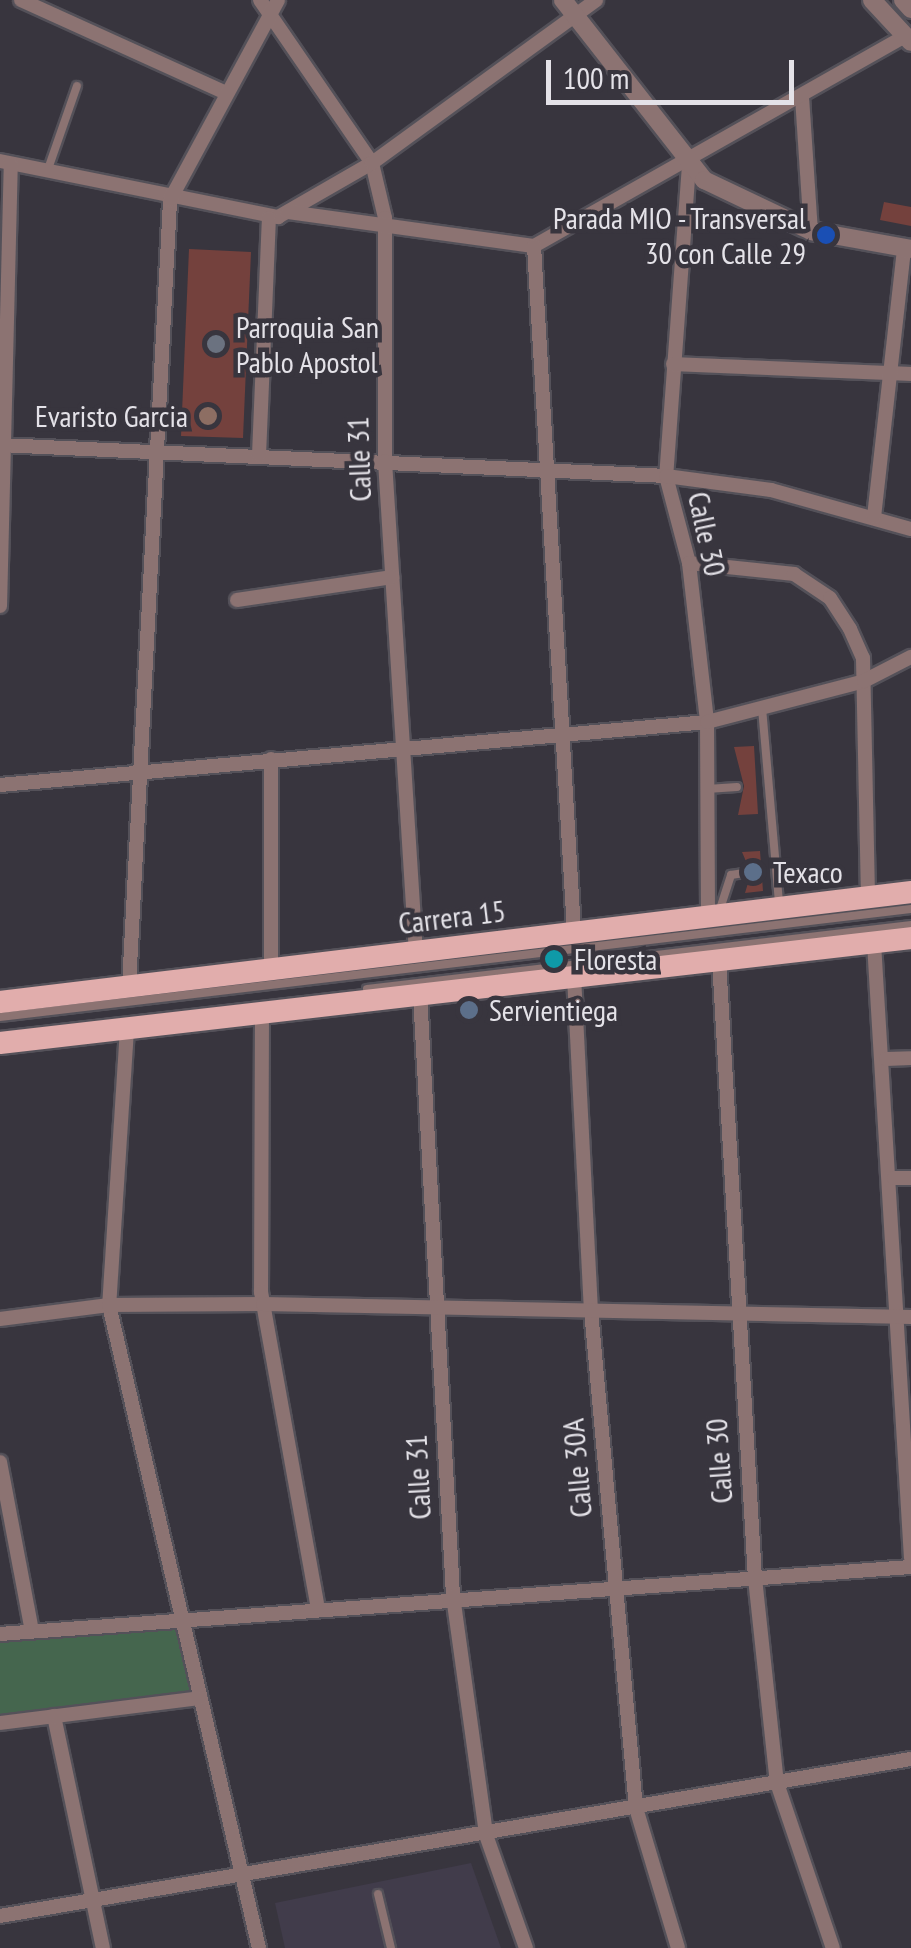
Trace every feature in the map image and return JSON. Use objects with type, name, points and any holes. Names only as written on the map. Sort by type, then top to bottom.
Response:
[{"type":"main road","name":"Carrera 15","points":[[0,1002],[911,892]]},
{"type":"main road","points":[[0,1043],[911,938]]},
{"type":"street","points":[[21,0],[222,91]]},
{"type":"street","points":[[0,606],[6,162],[170,200],[269,218],[288,212],[372,163],[568,8],[596,0]]},
{"type":"street","points":[[288,212],[385,218],[534,246],[908,39],[872,0]]},
{"type":"street","points":[[903,0],[911,9]]},
{"type":"street","points":[[129,986],[160,451],[170,200],[268,3]]},
{"type":"street","name":"Calle 31","points":[[268,3],[372,163],[385,218],[385,461],[416,952]]},
{"type":"street","points":[[568,8],[686,162],[731,198],[811,231],[908,248],[874,516]]},
{"type":"street","points":[[802,97],[811,231]]},
{"type":"street","name":"Calle 30","points":[[686,162],[666,476],[689,563],[706,722],[708,878],[713,916]]},
{"type":"street","points":[[260,455],[269,218]]},
{"type":"street","points":[[534,246],[542,470],[574,932]]},
{"type":"street","points":[[673,364],[891,368],[911,374]]},
{"type":"street","points":[[3,445],[666,476],[874,516],[911,529]]},
{"type":"street","points":[[689,563],[756,564],[830,598],[863,658],[868,897]]},
{"type":"street","points":[[237,600],[392,577]]},
{"type":"street","points":[[0,785],[271,759],[560,739],[706,722],[864,681],[911,657]]},
{"type":"street","points":[[271,759],[271,969]]},
{"type":"street","points":[[874,943],[905,1316],[911,1558]]},
{"type":"street","name":"Calle 30","points":[[719,960],[755,1578],[776,1783],[833,1948]]},
{"type":"street","name":"Calle 30A","points":[[574,976],[592,1310],[636,1808],[678,1948]]},
{"type":"street","name":"Calle 31","points":[[420,994],[452,1596],[486,1834],[526,1948]]},
{"type":"street","points":[[262,1012],[263,1304],[317,1604]]},
{"type":"street","points":[[126,1029],[109,1305],[259,1948]]},
{"type":"street","points":[[886,1058],[911,1058]]},
{"type":"street","points":[[894,1178],[911,1178]]},
{"type":"street","points":[[0,1318],[109,1305],[263,1304],[905,1316]]},
{"type":"street","points":[[0,1462],[32,1631]]},
{"type":"street","points":[[0,1634],[317,1604],[911,1567]]},
{"type":"street","points":[[0,1723],[200,1698]]},
{"type":"street","points":[[54,1716],[103,1948]]},
{"type":"street","points":[[0,1916],[93,1904],[911,1759]]},
{"type":"lane","points":[[46,172],[77,86]]},
{"type":"lane","points":[[762,708],[779,908]]},
{"type":"lane","points":[[756,786],[768,784]]},
{"type":"lane","points":[[707,789],[736,787]]},
{"type":"lane","points":[[762,871],[776,869]]},
{"type":"lane","points":[[708,878],[744,874]]},
{"type":"lane","points":[[713,916],[731,876]]},
{"type":"lane","points":[[0,1017],[911,909]]},
{"type":"lane","points":[[0,1033],[911,925]]},
{"type":"lane","points":[[378,1894],[391,1948]]},
{"type":"shaded area","points":[[471,1863],[501,1948],[285,1948],[275,1903]]},
{"type":"green space","points":[[182,1617],[200,1698],[0,1723],[0,1634]]},
{"type":"building","points":[[884,202],[911,207],[911,226],[880,220]]},
{"type":"building","name":"Parroquia San Pablo Apostol","points":[[189,249],[251,252],[243,438],[181,436]]},
{"type":"building","points":[[754,746],[758,814],[738,815],[744,786],[734,747]]},
{"type":"building","points":[[760,851],[763,891],[745,893],[751,873],[742,852]]},
{"type":"place","name":"Parada MIO - Transversal 30 con Calle 29","points":[[826,235]]},
{"type":"place","name":"Parroquia San Pablo Apostol","points":[[216,344]]},
{"type":"place","name":"Evaristo Garcia","points":[[208,416]]},
{"type":"place","name":"Texaco","points":[[753,872]]},
{"type":"place","name":"Floresta","points":[[554,959]]},
{"type":"place","name":"Servientiega","points":[[469,1010]]}]
